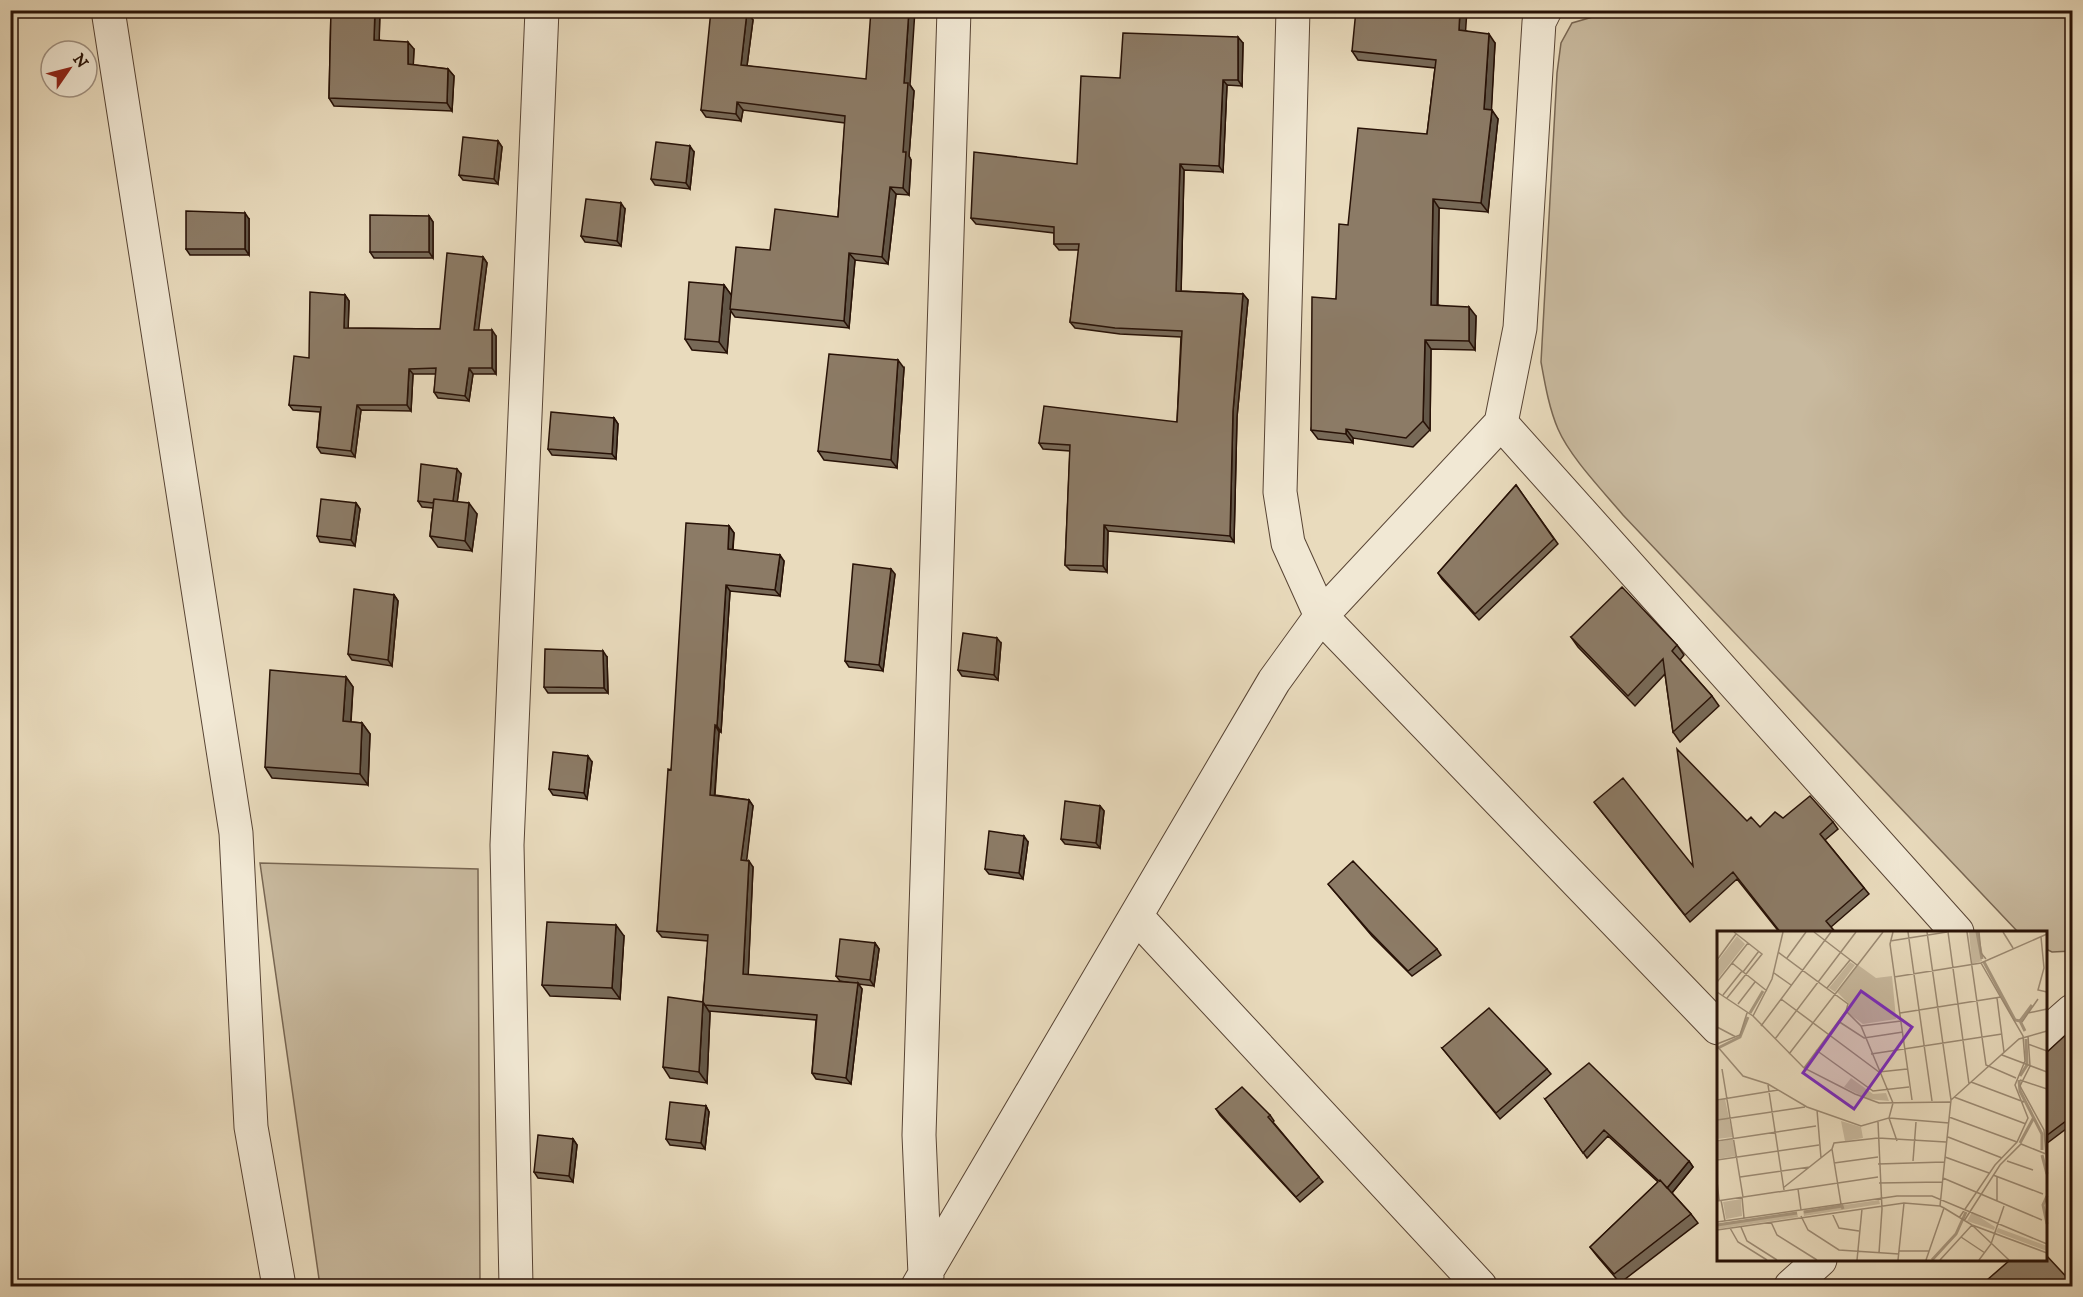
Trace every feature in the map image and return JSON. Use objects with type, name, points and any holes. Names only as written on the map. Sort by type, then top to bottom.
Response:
[{"type":"street","points":[[108,10],[236,833],[251,1127],[279,1287]]},
{"type":"street","points":[[516,1287],[507,845],[542,10]]},
{"type":"street","points":[[926,1283],[919,1135],[954,10]]},
{"type":"street","points":[[1293,10],[1280,492],[1288,543],[1321,616],[1717,1026]]},
{"type":"street","points":[[926,1283],[1136,916],[1274,681],[1321,616],[1501,423],[1520,328],[1539,22],[1545,10]]},
{"type":"street","points":[[1501,423],[1955,931]]},
{"type":"street","points":[[1136,916],[1480,1287]]},
{"type":"street","points":[[2047,1032],[2073,1011]]},
{"type":"street","points":[[1791,1287],[1819,1261]]},
{"type":"shaded area","points":[[1642,11],[2072,11],[2072,951],[2052,952],[2047,950],[2047,931],[2017,931],[1623,515],[1563,440],[1550,404],[1541,362],[1557,73],[1561,43],[1572,23],[1596,16]]},
{"type":"shaded area","points":[[260,863],[478,869],[480,1286],[320,1286]]},
{"type":"building","points":[[331,10],[375,10],[374,40],[408,42],[408,64],[448,69],[447,103],[329,98]]},
{"type":"building","points":[[711,10],[747,12],[741,65],[866,79],[871,10],[909,10],[904,83],[908,83],[903,188],[890,187],[882,257],[849,253],[844,321],[730,309],[736,247],[770,250],[775,209],[838,217],[845,116],[737,102],[736,114],[701,110]]},
{"type":"building","points":[[1356,10],[1460,10],[1459,30],[1489,34],[1484,109],[1492,110],[1481,203],[1433,199],[1431,305],[1469,307],[1469,341],[1425,340],[1423,421],[1406,438],[1346,429],[1346,434],[1311,430],[1312,297],[1336,299],[1339,224],[1348,225],[1358,128],[1427,134],[1436,60],[1352,51]]},
{"type":"building","points":[[1123,33],[1238,37],[1238,80],[1223,80],[1219,166],[1180,164],[1176,291],[1243,294],[1233,411],[1230,536],[1104,525],[1103,566],[1065,565],[1070,445],[1039,443],[1044,406],[1177,422],[1182,331],[1115,328],[1070,322],[1079,244],[1054,244],[1054,227],[971,218],[974,152],[1077,164],[1081,76],[1120,78]]},
{"type":"building","points":[[463,137],[498,141],[494,179],[459,175]]},
{"type":"building","points":[[656,142],[690,146],[686,183],[651,179]]},
{"type":"building","points":[[586,199],[621,203],[617,241],[581,236]]},
{"type":"building","points":[[186,211],[245,213],[245,249],[186,249]]},
{"type":"building","points":[[370,215],[429,216],[429,252],[370,252]]},
{"type":"building","points":[[447,253],[483,257],[474,330],[492,330],[492,368],[469,368],[465,396],[434,392],[436,368],[409,369],[407,405],[357,405],[351,451],[317,447],[321,407],[289,405],[294,356],[309,358],[310,292],[345,295],[344,328],[440,329]]},
{"type":"building","points":[[689,282],[724,285],[719,342],[685,339]]},
{"type":"building","points":[[829,354],[898,360],[891,460],[818,451]]},
{"type":"building","points":[[551,412],[614,418],[612,454],[548,449]]},
{"type":"building","points":[[421,464],[457,469],[453,501],[434,499],[433,503],[418,501]]},
{"type":"building","points":[[1516,485],[1554,539],[1475,614],[1438,573]]},
{"type":"building","points":[[321,499],[356,503],[351,540],[317,536]]},
{"type":"building","points":[[434,499],[469,503],[465,541],[430,536]]},
{"type":"building","points":[[686,523],[729,526],[728,549],[780,555],[775,590],[726,585],[710,795],[749,800],[741,860],[749,861],[743,974],[858,983],[846,1078],[812,1073],[817,1015],[705,1005],[703,1002],[708,935],[657,931],[668,769],[671,770]]},
{"type":"building","points":[[853,564],[891,569],[879,665],[845,661]]},
{"type":"building","points":[[1622,587],[1677,645],[1672,651],[1712,696],[1673,732],[1663,659],[1628,696],[1571,637]]},
{"type":"building","points":[[354,589],[394,595],[388,660],[348,654]]},
{"type":"building","points":[[963,633],[997,638],[994,675],[958,670]]},
{"type":"building","points":[[545,649],[603,651],[604,688],[544,687]]},
{"type":"building","points":[[270,670],[346,677],[343,721],[362,723],[360,774],[265,767]]},
{"type":"building","points":[[1677,749],[1747,821],[1751,817],[1760,827],[1775,812],[1783,818],[1810,796],[1833,822],[1820,834],[1864,888],[1826,921],[1834,931],[1779,931],[1733,872],[1685,915],[1594,802],[1623,778],[1693,866]]},
{"type":"building","points":[[553,752],[588,756],[584,793],[549,789]]},
{"type":"building","points":[[1065,801],[1100,806],[1096,843],[1061,839]]},
{"type":"building","points":[[989,831],[1024,836],[1019,873],[985,869]]},
{"type":"building","points":[[1353,861],[1437,949],[1408,971],[1328,884]]},
{"type":"building","points":[[547,922],[616,925],[612,988],[542,985]]},
{"type":"building","points":[[840,939],[875,943],[870,980],[836,976]]},
{"type":"building","points":[[668,997],[703,1002],[699,1072],[663,1067]]},
{"type":"building","points":[[1489,1008],[1547,1069],[1496,1113],[1442,1048]]},
{"type":"building","points":[[2073,1030],[2073,1126],[2066,1121],[2047,1135],[2047,1052]]},
{"type":"building","points":[[1589,1063],[1689,1161],[1667,1188],[1604,1130],[1583,1153],[1545,1099]]},
{"type":"building","points":[[1242,1087],[1270,1115],[1268,1117],[1319,1177],[1296,1197],[1216,1109]]},
{"type":"building","points":[[670,1102],[706,1106],[701,1143],[666,1139]]},
{"type":"building","points":[[538,1135],[573,1139],[569,1176],[534,1172]]},
{"type":"building","points":[[1660,1180],[1691,1214],[1614,1274],[1590,1247]]},
{"type":"building","points":[[2047,1256],[2073,1284],[2073,1287],[1979,1287],[2009,1261],[2047,1261]]}]
